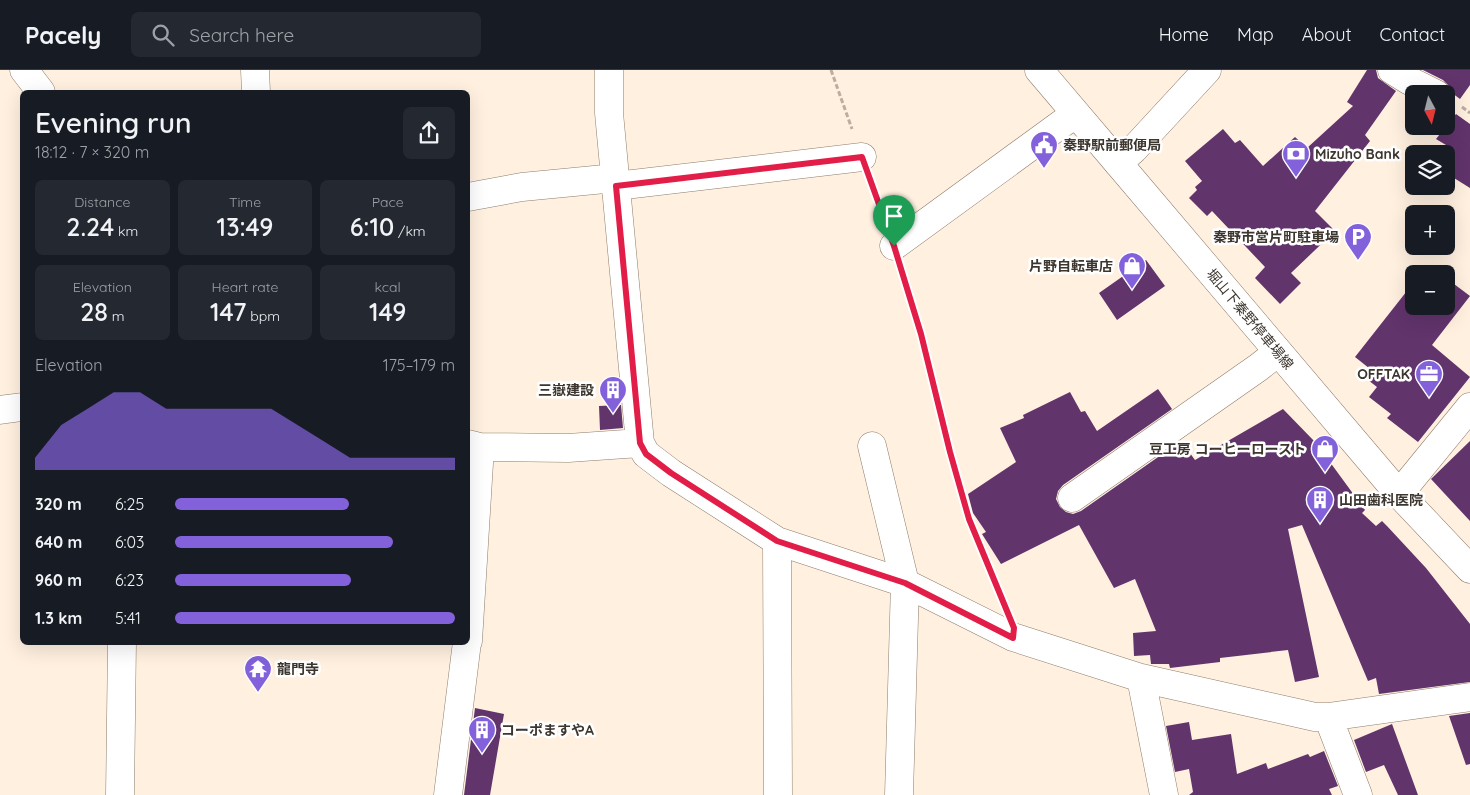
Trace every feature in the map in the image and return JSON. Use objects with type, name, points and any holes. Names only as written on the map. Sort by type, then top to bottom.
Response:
[{"type":"street","points":[[24,70],[39,90]]},
{"type":"street","points":[[254,70],[256,90]]},
{"type":"street","points":[[609,70],[610,113],[640,443],[646,454],[671,473],[777,541],[905,583],[1013,638],[1141,678],[1315,716],[1328,717],[1470,697]]},
{"type":"street","name":"堀山下秦野停車場線","points":[[1039,70],[1399,494],[1470,569]]},
{"type":"street","points":[[1118,163],[1134,149],[1207,70]]},
{"type":"street","points":[[1392,70],[1419,85]]},
{"type":"street","points":[[894,246],[1075,114]]},
{"type":"street","points":[[470,197],[522,187],[616,182],[862,157]]},
{"type":"street","points":[[1072,498],[1278,352]]},
{"type":"street","points":[[1399,494],[1470,406]]},
{"type":"street","points":[[0,410],[20,407]]},
{"type":"street","points":[[470,558],[474,446],[568,448],[640,443]]},
{"type":"street","points":[[872,446],[905,583],[899,795]]},
{"type":"street","points":[[777,541],[778,795]]},
{"type":"street","points":[[120,795],[122,645]]},
{"type":"street","points":[[448,795],[467,645]]},
{"type":"street","points":[[1141,678],[1164,795]]},
{"type":"street","points":[[1328,717],[1358,795]]},
{"type":"path","points":[[831,70],[894,246],[921,334],[950,452],[969,519],[1014,628],[1013,638]]},
{"type":"building","points":[[1367,70],[1376,70],[1378,78],[1396,91],[1365,135],[1370,141],[1315,211],[1335,231],[1291,273],[1301,283],[1280,304],[1255,278],[1265,267],[1212,211],[1207,216],[1189,198],[1197,190],[1195,187],[1202,181],[1185,161],[1223,129],[1235,143],[1240,140],[1263,166],[1295,137],[1307,148],[1353,106],[1347,102]]},
{"type":"building","points":[[1423,70],[1470,70],[1470,85],[1460,99],[1455,95],[1455,85],[1448,85],[1443,80]]},
{"type":"building","points":[[1456,114],[1470,124],[1470,188],[1455,179],[1455,145],[1446,145],[1436,139],[1439,135],[1455,135]]},
{"type":"building","name":"片野自転車店","points":[[1146,260],[1165,286],[1117,320],[1099,293]]},
{"type":"building","points":[[1455,285],[1470,296],[1432,345],[1470,377],[1418,442],[1387,418],[1391,414],[1369,397],[1377,387],[1368,380],[1374,372],[1355,357],[1405,293],[1405,315],[1455,315]]},
{"type":"building","points":[[1158,389],[1172,409],[1063,485],[1058,491],[1056,499],[1060,507],[1066,512],[1073,514],[1081,511],[1181,441],[1195,460],[1283,409],[1316,443],[1365,510],[1362,513],[1376,526],[1382,521],[1387,526],[1426,568],[1470,624],[1470,682],[1379,694],[1376,678],[1368,681],[1302,525],[1288,529],[1319,677],[1295,682],[1288,650],[1220,658],[1220,662],[1170,668],[1169,664],[1151,664],[1150,655],[1134,656],[1133,633],[1156,631],[1135,579],[1114,588],[1079,525],[1001,564],[982,534],[986,532],[973,513],[968,494],[1016,462],[1000,428],[1024,418],[1023,415],[1070,392],[1081,412],[1085,411],[1097,431]]},
{"type":"building","name":"三嶽建設","points":[[621,405],[623,428],[600,430],[599,406]]},
{"type":"building","points":[[1470,441],[1470,521],[1431,479]]},
{"type":"building","name":"コーポますやA","points":[[475,708],[504,714],[490,795],[464,795]]},
{"type":"building","points":[[1470,713],[1470,764],[1466,765],[1449,716]]},
{"type":"building","points":[[1189,722],[1192,740],[1231,734],[1237,774],[1266,763],[1268,769],[1308,754],[1310,757],[1324,751],[1338,786],[1329,789],[1332,795],[1189,795],[1193,792],[1189,769],[1175,772],[1166,726]]},
{"type":"building","points":[[1392,724],[1418,795],[1398,795],[1384,765],[1366,772],[1354,740]]},
{"type":"place","name":"秦野駅前郵便局","points":[[1044,169]]},
{"type":"place","name":"Mizuho Bank","points":[[1296,178]]},
{"type":"place","name":"秦野市営片町駐車場","points":[[1358,261]]},
{"type":"place","name":"片野自転車店","points":[[1132,290]]},
{"type":"place","name":"OFFTAK","points":[[1429,398]]},
{"type":"place","name":"三嶽建設","points":[[613,414]]},
{"type":"place","name":"豆工房 コーヒーロースト","points":[[1325,473]]},
{"type":"place","name":"山田歯科医院","points":[[1320,524]]},
{"type":"place","name":"龍門寺","points":[[258,693]]},
{"type":"place","name":"コーポますやA","points":[[482,754]]},
{"type":"route","points":[[862,157],[894,246],[921,334],[950,452],[969,519],[1014,628],[1013,638],[905,583],[777,541],[671,473],[646,454],[640,443],[616,186],[862,157]]}]
